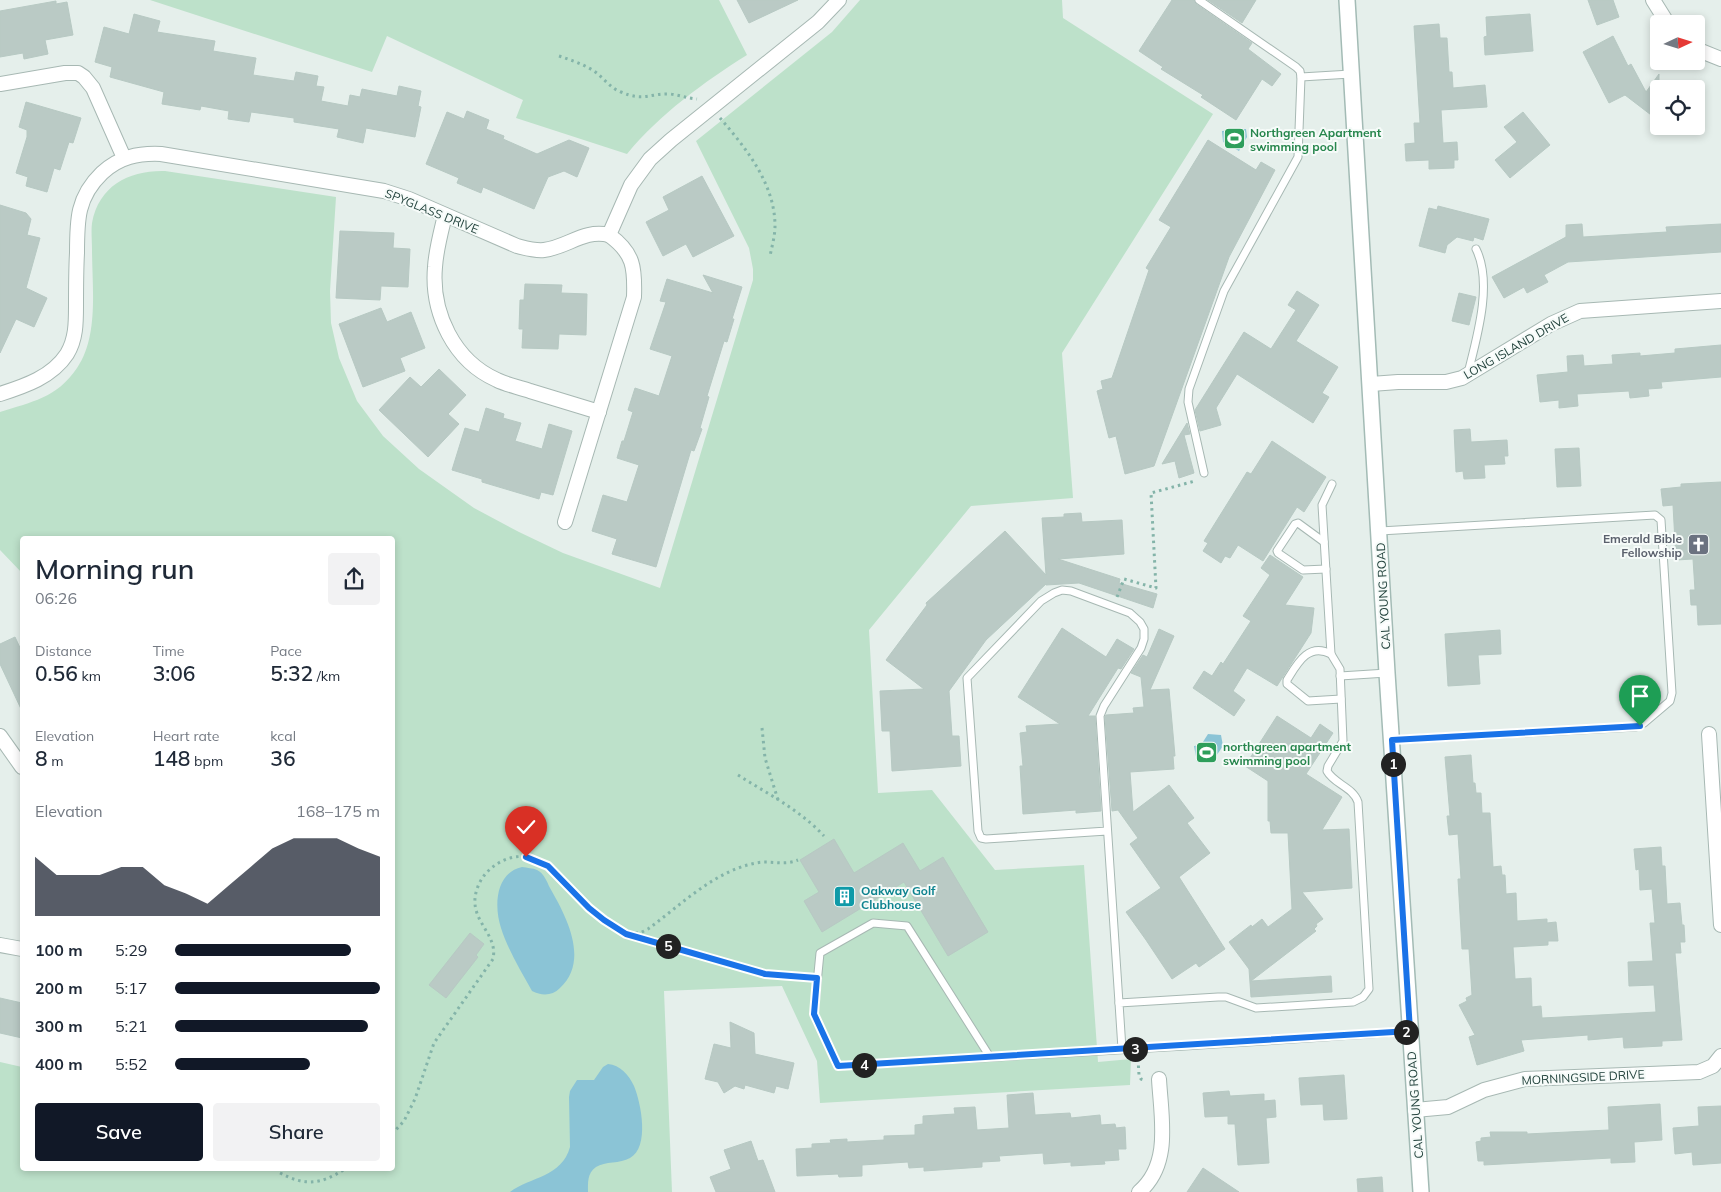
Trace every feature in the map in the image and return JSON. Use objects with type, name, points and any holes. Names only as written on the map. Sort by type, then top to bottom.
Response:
[{"type":"main road","name":"CAL YOUNG ROAD","points":[[1347,0],[1421,1192]]},
{"type":"street","points":[[565,522],[631,309],[634,271],[625,248],[609,234],[631,185],[640,172],[666,144],[814,26],[839,0]]},
{"type":"street","points":[[1653,0],[1662,15]]},
{"type":"street","points":[[1705,53],[1721,59]]},
{"type":"street","points":[[0,84],[65,72],[78,73],[93,88],[124,158]]},
{"type":"street","name":"SPYGLASS DRIVE","points":[[0,394],[21,388],[38,379],[61,361],[68,352],[75,334],[76,325],[77,226],[80,205],[94,181],[104,171],[124,158],[134,155],[147,153],[161,154],[372,188],[410,199],[517,246],[535,250],[552,248],[592,233],[609,234]]},
{"type":"street","points":[[446,215],[434,267],[435,285],[442,321],[461,353],[473,366],[499,381],[599,412]]},
{"type":"street","name":"LONG ISLAND DRIVE","points":[[1371,384],[1446,382],[1467,375],[1551,324],[1580,311],[1721,302]]},
{"type":"street","points":[[1710,734],[1721,924]]},
{"type":"street","points":[[0,736],[20,764]]},
{"type":"street","points":[[0,945],[20,949]]},
{"type":"street","name":"MORNINGSIDE DRIVE","points":[[1415,1110],[1448,1107],[1484,1090],[1525,1079],[1698,1072],[1713,1066],[1721,1056]]},
{"type":"street","points":[[1139,1192],[1152,1178],[1158,1165],[1162,1147],[1159,1079]]},
{"type":"lane","points":[[1199,0],[1296,67],[1300,71],[1301,77],[1298,157],[1224,291],[1189,389],[1188,402],[1204,473]]},
{"type":"lane","points":[[1301,77],[1352,74]]},
{"type":"lane","points":[[1467,375],[1475,345],[1484,273],[1481,259],[1476,249]]},
{"type":"lane","points":[[1119,1003],[1218,997],[1256,1008],[1353,1002],[1366,995],[1370,985],[1359,804],[1353,793],[1327,771],[1328,766],[1343,743],[1339,666],[1331,654],[1322,503],[1332,484]]},
{"type":"lane","points":[[1380,531],[1655,515],[1660,520],[1672,693],[1670,701],[1644,723],[1636,727],[1392,740]]},
{"type":"lane","points":[[1324,542],[1299,523],[1296,523],[1277,551],[1303,570],[1326,569]]},
{"type":"lane","points":[[1107,831],[986,839],[981,838],[978,831],[968,676],[1041,601],[1062,590],[1071,591],[1114,606],[1130,613],[1143,625],[1144,634],[1141,648],[1104,706],[1100,716],[1122,1050]]},
{"type":"lane","points":[[1331,654],[1320,652],[1305,655],[1287,680],[1287,684],[1308,701],[1341,699]]},
{"type":"lane","points":[[1340,676],[1388,673]]},
{"type":"lane","points":[[990,1057],[908,926],[873,923],[820,953],[814,1014],[838,1066],[1122,1050],[1410,1031]]},
{"type":"path","points":[[559,56],[585,66],[595,72],[615,90],[629,95],[643,98],[670,94],[688,99],[699,99],[711,108],[740,141],[766,185],[773,207],[775,226],[770,256]]},
{"type":"path","points":[[1114,606],[1124,579],[1156,588],[1151,493],[1196,480]]},
{"type":"path","points":[[762,728],[765,758],[778,800]]},
{"type":"path","points":[[738,775],[807,820],[824,836]]},
{"type":"path","points":[[395,1131],[404,1121],[416,1099],[434,1043],[493,959],[492,943],[476,915],[474,903],[481,880],[497,864],[512,857],[526,857],[541,862],[554,870],[596,914],[626,934],[765,974],[817,978]]},
{"type":"path","points":[[626,934],[640,933],[648,929],[720,876],[756,863],[785,864],[798,860]]},
{"type":"path","points":[[1137,1049],[1140,1078],[1143,1080],[1159,1079]]},
{"type":"path","points":[[280,1173],[294,1180],[310,1183],[329,1178],[341,1171]]},
{"type":"green space","points":[[150,0],[719,0],[747,55],[715,76],[668,112],[627,154],[516,118],[523,100],[387,36],[372,72]]},
{"type":"green space","points":[[860,0],[1062,0],[1063,18],[1213,114],[1062,353],[1073,498],[971,506],[869,630],[878,793],[932,790],[995,870],[1084,865],[1098,1062],[1131,1059],[1130,1085],[820,1103],[817,1061],[782,986],[664,991],[672,1192],[0,1192],[0,1062],[20,1067],[20,1171],[395,1171],[395,536],[20,536],[20,571],[0,550],[0,412],[43,398],[61,386],[77,368],[84,355],[89,341],[93,311],[92,223],[101,199],[118,182],[140,173],[152,171],[165,171],[336,197],[330,291],[331,323],[339,358],[357,401],[383,436],[419,469],[474,508],[563,553],[660,588],[753,280],[749,248],[696,141],[832,32]]},
{"type":"water","name":"Northgreen Apartment swimming pool","points":[[1246,129],[1247,137],[1239,151],[1223,142],[1222,131]]},
{"type":"water","name":"northgreen apartment swimming pool","points":[[1208,734],[1221,735],[1223,746],[1214,759],[1197,762],[1194,746],[1201,745]]},
{"type":"water","points":[[522,867],[535,869],[543,875],[563,911],[572,938],[573,964],[569,977],[557,991],[550,994],[539,994],[532,991],[507,944],[499,920],[497,901],[502,883],[513,870]]},
{"type":"water","points":[[608,1064],[616,1066],[627,1074],[637,1094],[641,1113],[642,1135],[636,1152],[626,1160],[604,1164],[593,1169],[588,1182],[588,1192],[510,1192],[560,1165],[570,1147],[570,1091],[577,1080],[594,1080],[603,1067]]},
{"type":"building","points":[[737,0],[798,0],[749,23]]},
{"type":"building","points":[[1172,0],[1194,0],[1196,4],[1252,43],[1248,49],[1281,74],[1272,86],[1262,79],[1236,120],[1201,97],[1203,95],[1161,69],[1163,67],[1139,51]]},
{"type":"building","points":[[1208,0],[1256,0],[1242,23]]},
{"type":"building","points":[[1588,0],[1613,0],[1619,17],[1597,25]]},
{"type":"building","points":[[56,1],[56,4],[67,2],[73,35],[45,40],[48,54],[24,59],[23,53],[0,57],[0,11]]},
{"type":"building","points":[[134,14],[160,21],[157,32],[215,41],[213,51],[256,58],[253,75],[294,81],[296,72],[318,76],[316,86],[324,87],[321,101],[348,106],[350,95],[360,97],[362,89],[397,96],[399,86],[421,91],[418,106],[421,107],[415,137],[366,128],[363,143],[337,137],[339,129],[294,122],[294,118],[251,112],[249,122],[228,119],[229,111],[201,106],[200,110],[162,104],[164,92],[110,77],[112,67],[95,62],[104,27],[129,34]]},
{"type":"building","points":[[1530,14],[1533,51],[1485,55],[1486,17]]},
{"type":"building","points":[[1439,24],[1440,38],[1447,38],[1449,72],[1452,72],[1453,88],[1485,85],[1487,107],[1441,110],[1443,143],[1457,142],[1458,160],[1454,160],[1454,168],[1429,169],[1429,160],[1406,161],[1405,144],[1415,143],[1414,123],[1420,123],[1414,26]]},
{"type":"building","points":[[1613,36],[1628,66],[1631,64],[1646,92],[1650,86],[1650,114],[1625,95],[1609,103],[1583,52]]},
{"type":"building","points":[[26,102],[81,118],[73,143],[69,142],[60,170],[54,168],[47,192],[26,186],[28,177],[16,173],[27,137],[27,130],[19,127]]},
{"type":"building","points":[[467,111],[489,120],[486,129],[504,136],[503,139],[537,154],[569,140],[589,148],[577,177],[564,171],[548,177],[534,209],[483,187],[481,193],[457,183],[459,178],[426,164],[447,112],[464,119]]},
{"type":"building","points":[[1523,112],[1550,145],[1510,178],[1495,160],[1517,142],[1504,127]]},
{"type":"building","points":[[1208,140],[1256,170],[1261,162],[1275,170],[1229,257],[1154,466],[1125,474],[1116,436],[1109,438],[1097,391],[1103,389],[1101,381],[1112,378],[1149,270],[1146,268],[1171,227],[1159,220]]},
{"type":"building","points":[[702,176],[734,236],[693,257],[686,244],[663,256],[646,222],[669,210],[663,197]]},
{"type":"building","points":[[0,205],[26,213],[31,219],[27,235],[40,238],[26,288],[47,298],[34,327],[16,319],[0,353]]},
{"type":"building","points":[[1438,206],[1489,219],[1483,240],[1474,237],[1473,241],[1457,237],[1447,245],[1445,253],[1419,246],[1429,208],[1437,210]]},
{"type":"building","points":[[1582,224],[1583,237],[1667,232],[1666,227],[1721,224],[1721,252],[1568,262],[1544,275],[1548,282],[1527,293],[1524,287],[1504,298],[1492,277],[1566,237],[1566,225]]},
{"type":"building","points":[[340,231],[394,233],[393,248],[410,249],[408,287],[381,286],[380,300],[336,298]]},
{"type":"building","points":[[703,275],[742,287],[727,342],[724,341],[707,396],[709,397],[700,428],[702,429],[694,451],[691,450],[656,567],[612,554],[617,539],[592,531],[603,495],[627,502],[639,465],[617,458],[633,412],[628,410],[635,388],[659,396],[672,356],[650,349],[666,302],[660,301],[667,279],[713,293]]},
{"type":"building","points":[[525,284],[562,285],[561,293],[587,294],[586,335],[559,334],[558,349],[522,348],[523,329],[519,329],[520,300],[524,300]]},
{"type":"building","points":[[1297,291],[1319,305],[1296,341],[1338,367],[1322,393],[1329,397],[1313,423],[1237,374],[1216,408],[1221,425],[1200,431],[1195,410],[1244,332],[1271,349],[1296,310],[1288,305]]},
{"type":"building","points":[[1459,293],[1476,297],[1469,325],[1452,321]]},
{"type":"building","points":[[381,308],[387,322],[411,312],[425,348],[400,358],[405,371],[363,387],[339,324]]},
{"type":"building","points":[[1721,345],[1721,377],[1661,382],[1662,388],[1648,389],[1649,396],[1630,398],[1629,391],[1577,394],[1578,406],[1559,408],[1559,400],[1540,402],[1537,375],[1568,372],[1567,356],[1583,355],[1584,366],[1613,364],[1612,355],[1640,353],[1640,356],[1675,353],[1675,349]]},
{"type":"building","points":[[439,369],[466,395],[448,414],[459,424],[428,457],[379,410],[410,377],[421,387]]},
{"type":"building","points":[[486,408],[504,414],[503,418],[521,423],[515,441],[542,449],[549,424],[572,431],[553,495],[541,492],[539,499],[482,482],[482,479],[452,470],[465,428],[479,432]]},
{"type":"building","points":[[1187,423],[1190,434],[1184,435],[1194,473],[1179,478],[1175,461],[1162,464]]},
{"type":"building","points":[[1470,429],[1471,442],[1507,440],[1508,456],[1504,456],[1505,464],[1484,465],[1485,478],[1464,479],[1463,471],[1456,472],[1454,430]]},
{"type":"building","points":[[1272,441],[1326,477],[1304,512],[1297,507],[1263,561],[1238,545],[1230,558],[1225,556],[1221,563],[1203,551],[1208,543],[1204,541],[1247,472],[1251,474]]},
{"type":"building","points":[[1579,448],[1581,486],[1557,487],[1555,449]]},
{"type":"building","name":"Emerald Bible Fellowship","points":[[1721,482],[1721,624],[1698,625],[1697,605],[1691,605],[1690,590],[1695,590],[1693,559],[1676,560],[1673,505],[1663,506],[1661,489],[1681,487],[1681,484]]},
{"type":"building","points":[[1081,513],[1082,522],[1122,520],[1124,554],[1058,559],[1120,579],[1119,583],[1157,594],[1153,608],[1079,583],[1046,584],[986,640],[949,691],[952,736],[959,736],[961,766],[892,771],[890,731],[882,731],[880,691],[924,689],[886,660],[927,605],[926,603],[1005,531],[1046,575],[1042,518],[1064,517],[1064,514]]},
{"type":"building","points":[[1270,555],[1303,577],[1285,605],[1314,608],[1311,633],[1277,686],[1247,668],[1233,691],[1245,700],[1234,716],[1193,688],[1204,671],[1212,676],[1221,662],[1223,664],[1251,621],[1243,616],[1270,575],[1261,568]]},
{"type":"building","points":[[1062,628],[1106,657],[1117,639],[1134,649],[1121,669],[1118,668],[1088,716],[1095,716],[1101,811],[1076,813],[1076,810],[1023,814],[1020,766],[1023,766],[1020,733],[1027,732],[1026,726],[1060,724],[1018,697]]},
{"type":"building","points":[[1159,629],[1174,636],[1150,690],[1169,689],[1175,756],[1173,756],[1174,769],[1130,772],[1133,812],[1169,785],[1194,818],[1187,823],[1210,853],[1179,877],[1225,949],[1199,967],[1196,963],[1172,979],[1126,912],[1161,888],[1130,844],[1138,838],[1118,810],[1112,811],[1105,717],[1106,715],[1134,713],[1133,708],[1144,707],[1141,677],[1131,673],[1143,655],[1147,657]]},
{"type":"building","points":[[1500,630],[1501,654],[1478,655],[1480,684],[1448,686],[1445,634]]},
{"type":"building","points":[[15,637],[20,648],[20,707],[0,664],[0,644]]},
{"type":"building","points":[[1277,716],[1311,738],[1320,724],[1333,733],[1306,774],[1342,797],[1322,830],[1349,829],[1352,888],[1302,892],[1323,919],[1316,924],[1317,926],[1314,929],[1316,931],[1251,981],[1331,976],[1332,992],[1251,997],[1249,969],[1229,942],[1262,919],[1268,927],[1292,909],[1288,833],[1271,833],[1270,821],[1268,821],[1268,781],[1245,766]]},
{"type":"building","points":[[1471,755],[1473,783],[1475,783],[1476,793],[1481,793],[1482,813],[1490,813],[1493,867],[1501,866],[1502,875],[1505,875],[1506,894],[1516,893],[1517,921],[1547,919],[1547,923],[1556,922],[1558,941],[1548,941],[1548,945],[1513,947],[1515,979],[1531,978],[1532,1007],[1541,1006],[1542,1018],[1656,1012],[1654,985],[1629,986],[1628,962],[1653,961],[1650,923],[1655,923],[1652,889],[1640,890],[1639,869],[1636,870],[1634,849],[1661,847],[1662,866],[1665,866],[1667,904],[1680,903],[1682,925],[1684,925],[1685,942],[1680,942],[1681,953],[1675,953],[1682,1040],[1662,1041],[1662,1046],[1624,1048],[1623,1037],[1588,1040],[1588,1035],[1521,1040],[1524,1051],[1477,1065],[1469,1037],[1475,1035],[1459,1005],[1467,1001],[1466,998],[1472,995],[1469,949],[1462,949],[1458,879],[1461,879],[1458,834],[1449,835],[1447,816],[1450,816],[1445,757]]},
{"type":"building","name":"Oakway Golf Clubhouse","points":[[834,839],[854,873],[903,843],[920,871],[943,857],[988,932],[948,956],[904,882],[822,932],[804,901],[819,892],[800,860]]},
{"type":"building","points":[[470,933],[484,944],[476,955],[478,957],[446,998],[429,985]]},
{"type":"building","points":[[0,998],[20,1003],[20,1038],[0,1033]]},
{"type":"building","points":[[730,1022],[754,1033],[755,1054],[794,1063],[788,1089],[776,1086],[774,1093],[745,1085],[744,1089],[735,1086],[724,1093],[718,1082],[705,1079],[714,1044],[731,1048]]},
{"type":"building","points":[[1344,1075],[1347,1119],[1324,1120],[1323,1104],[1301,1105],[1299,1078]]},
{"type":"building","points":[[1229,1091],[1230,1096],[1264,1094],[1264,1101],[1275,1100],[1276,1117],[1266,1118],[1269,1163],[1238,1165],[1235,1124],[1228,1124],[1228,1116],[1205,1117],[1203,1093]]},
{"type":"building","points":[[1033,1093],[1035,1115],[1070,1113],[1071,1118],[1100,1115],[1101,1125],[1115,1124],[1116,1128],[1125,1127],[1126,1149],[1118,1149],[1119,1160],[1104,1161],[1105,1164],[1071,1166],[1071,1162],[1044,1164],[1043,1153],[999,1156],[1000,1161],[982,1162],[982,1167],[924,1171],[924,1167],[909,1168],[908,1162],[862,1165],[862,1176],[839,1177],[838,1174],[797,1176],[796,1149],[812,1148],[812,1144],[831,1143],[830,1140],[847,1139],[847,1142],[884,1140],[884,1136],[915,1135],[915,1125],[923,1124],[923,1116],[955,1114],[954,1108],[975,1107],[977,1130],[1009,1128],[1007,1095]]},
{"type":"building","points":[[1660,1104],[1662,1140],[1634,1142],[1635,1162],[1611,1163],[1611,1158],[1484,1165],[1484,1161],[1478,1161],[1476,1142],[1481,1141],[1481,1138],[1491,1137],[1490,1132],[1527,1132],[1527,1134],[1609,1130],[1608,1107]]},
{"type":"building","points":[[1721,1106],[1721,1163],[1693,1165],[1692,1152],[1675,1154],[1673,1128],[1699,1126],[1698,1107]]},
{"type":"building","points":[[751,1141],[758,1161],[763,1160],[775,1192],[716,1192],[710,1177],[731,1169],[724,1150]]},
{"type":"building","points":[[1203,1168],[1239,1192],[1187,1192]]},
{"type":"building","points":[[1382,1177],[1383,1192],[1358,1192],[1357,1179]]},
{"type":"place","name":"Northgreen Apartment swimming pool","points":[[1234,139]]},
{"type":"place","name":"Emerald Bible Fellowship","points":[[1698,545]]},
{"type":"place","name":"northgreen apartment swimming pool","points":[[1207,753]]},
{"type":"place","name":"Oakway Golf Clubhouse","points":[[845,897]]},
{"type":"route","points":[[526,857],[541,862],[554,870],[589,908],[626,934],[765,974],[817,978],[814,1014],[838,1066],[1410,1031],[1392,740],[1640,726]]}]
